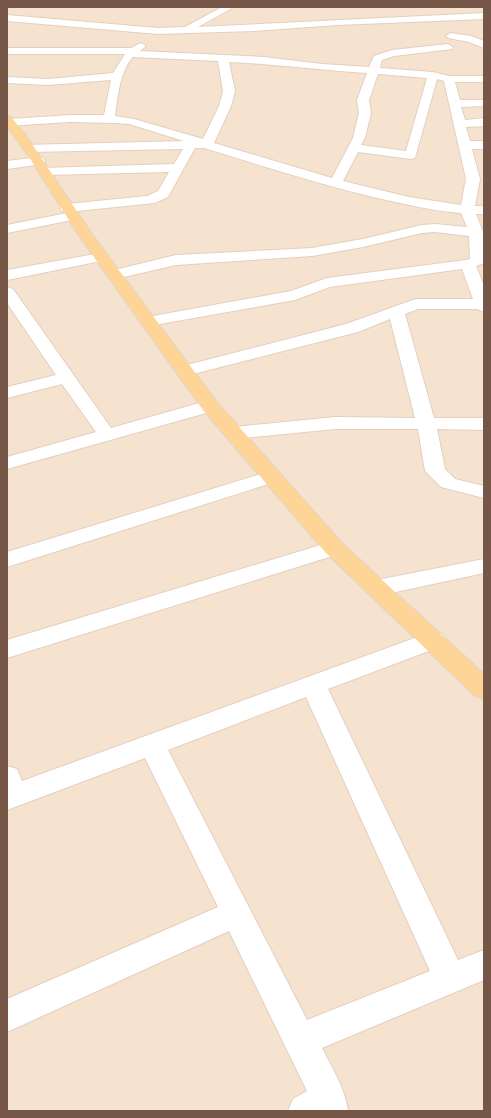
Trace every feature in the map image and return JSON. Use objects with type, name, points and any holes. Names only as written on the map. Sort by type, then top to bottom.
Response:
[{"type":"main road","points":[[9,121],[38,160],[69,212],[210,406],[334,548],[434,640],[484,689]]},
{"type":"street","points":[[185,30],[229,7]]},
{"type":"street","points":[[420,7],[435,18],[448,34],[471,39],[484,45]]},
{"type":"street","points":[[7,18],[158,31],[174,31],[484,16]]},
{"type":"street","points":[[109,118],[118,72],[131,52],[174,31]]},
{"type":"street","points":[[448,34],[477,31]]},
{"type":"street","points":[[336,184],[358,138],[365,113],[363,100],[378,58],[392,53],[447,51],[448,34]]},
{"type":"street","points":[[7,51],[131,52],[264,60],[343,69],[484,79]]},
{"type":"street","points":[[207,144],[225,106],[229,91],[223,58]]},
{"type":"street","points":[[148,321],[295,295],[327,283],[468,264],[478,261],[476,232],[467,210],[478,179],[464,145],[455,104],[442,75]]},
{"type":"street","points":[[353,148],[411,155],[442,75]]},
{"type":"street","points":[[7,80],[48,82],[117,76]]},
{"type":"street","points":[[455,104],[484,103]]},
{"type":"street","points":[[9,121],[109,118],[130,121],[336,184],[403,200],[467,210],[484,210]]},
{"type":"street","points":[[459,124],[484,122]]},
{"type":"street","points":[[7,165],[38,160],[207,144]]},
{"type":"street","points":[[7,229],[69,212],[150,200],[163,194],[191,145]]},
{"type":"street","points":[[464,145],[484,145]]},
{"type":"street","points":[[38,160],[177,168]]},
{"type":"street","points":[[115,274],[176,260],[312,252],[363,243],[422,229],[436,228],[476,232]]},
{"type":"street","points":[[7,274],[101,257]]},
{"type":"street","points":[[185,371],[330,334],[416,304],[484,305],[468,264]]},
{"type":"street","points":[[7,292],[20,321],[67,377],[107,435]]},
{"type":"street","points":[[396,311],[426,424],[435,471],[448,482],[484,492]]},
{"type":"street","points":[[7,393],[67,377]]},
{"type":"street","points":[[7,463],[210,406]]},
{"type":"street","points":[[234,433],[335,423],[484,424]]},
{"type":"street","points":[[7,560],[271,477]]},
{"type":"street","points":[[7,649],[334,548]]},
{"type":"street","points":[[377,588],[484,566]]},
{"type":"street","points":[[10,790],[152,745],[434,640]]},
{"type":"street","points":[[313,685],[450,979]]},
{"type":"street","points":[[152,745],[300,1040],[322,1107]]},
{"type":"street","points":[[7,1016],[236,913]]},
{"type":"street","points":[[300,1040],[484,965]]},
{"type":"shaded area","points":[[7,7],[484,7],[484,1111],[7,1111]]}]
